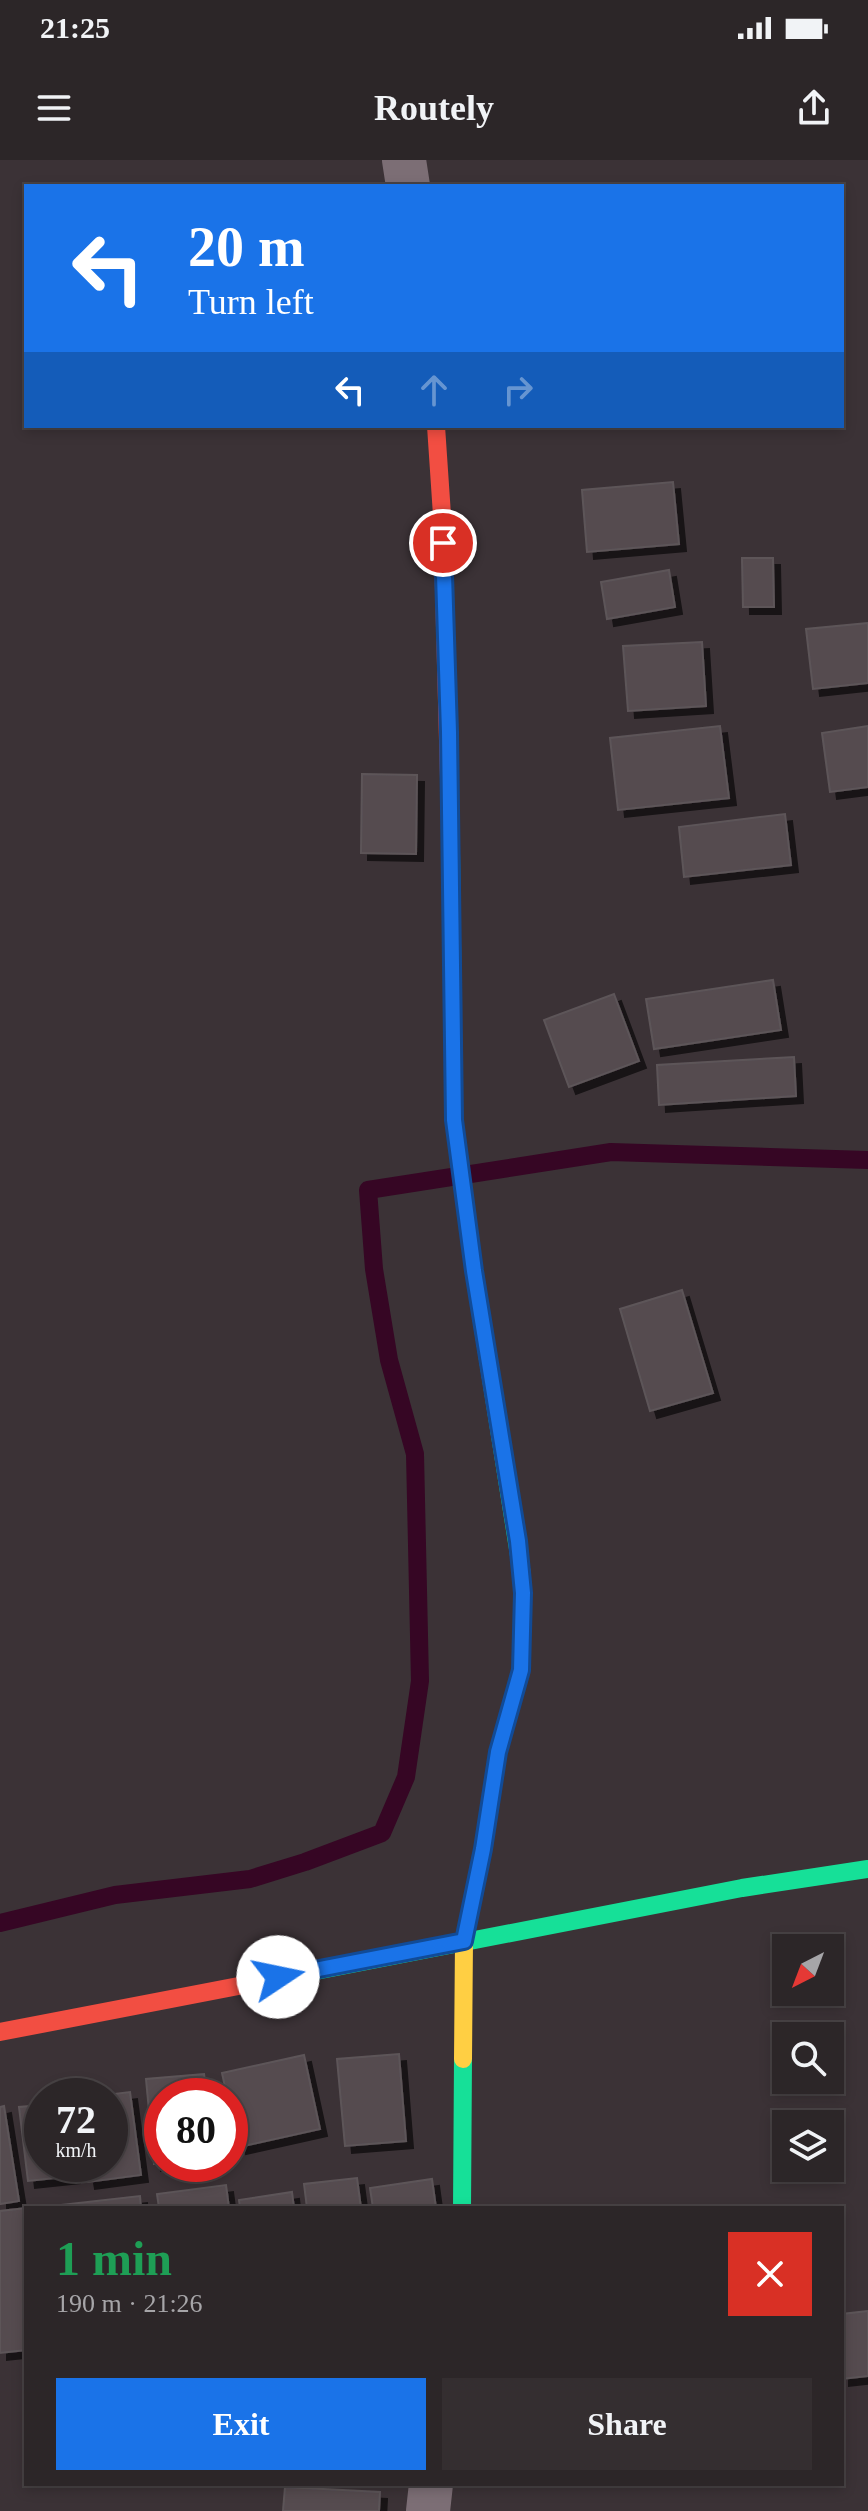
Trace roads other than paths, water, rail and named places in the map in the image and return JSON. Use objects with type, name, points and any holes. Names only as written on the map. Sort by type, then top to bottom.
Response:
[{"type":"main road","points":[[436,428],[449,732],[454,1120],[474,1271],[518,1541],[523,1593],[521,1670],[498,1752],[483,1849],[464,1941],[462,2206]]},
{"type":"main road","points":[[0,2032],[742,1888],[868,1869]]},
{"type":"street","points":[[404,160],[408,184]]},
{"type":"street","points":[[428,2511],[431,2486]]},
{"type":"waterway","points":[[0,1923],[115,1895],[250,1879],[382,1833],[406,1777],[420,1681],[415,1454],[389,1360],[374,1269],[368,1190],[611,1152],[868,1160]]}]
